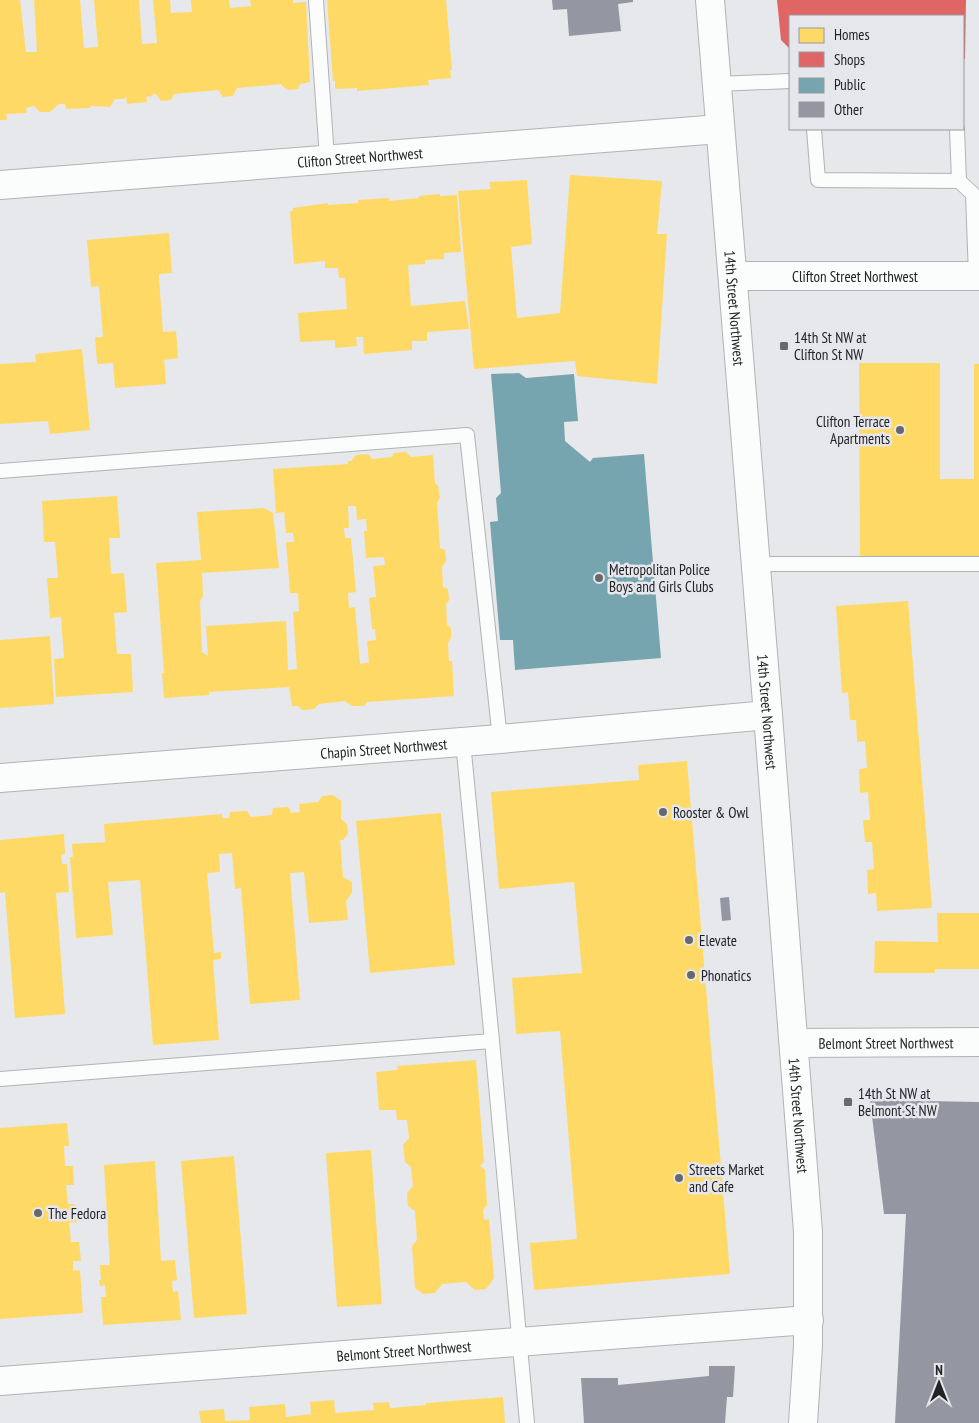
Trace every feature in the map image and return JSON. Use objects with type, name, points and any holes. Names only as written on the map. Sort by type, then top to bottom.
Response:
[{"type":"street","name":"14th Street Northwest","points":[[710,0],[808,1232],[809,1320],[803,1423]]},
{"type":"street","name":"Clifton Street Northwest","points":[[0,185],[327,158],[720,129]]},
{"type":"street","name":"Clifton Street Northwest","points":[[733,276],[977,276]]},
{"type":"street","name":"Chapin Street Northwest","points":[[0,778],[500,739],[768,715]]},
{"type":"street","name":"Belmont Street Northwest","points":[[794,1043],[979,1042]]},
{"type":"street","name":"Belmont Street Northwest","points":[[0,1381],[809,1320]]},
{"type":"lane","points":[[316,0],[327,158]]},
{"type":"lane","points":[[717,84],[789,81]]},
{"type":"lane","points":[[814,130],[818,180],[959,181],[973,194],[977,276]]},
{"type":"lane","points":[[957,130],[959,181]]},
{"type":"lane","points":[[0,471],[467,435],[500,739]]},
{"type":"lane","points":[[756,564],[979,564]]},
{"type":"lane","points":[[463,742],[527,1423]]},
{"type":"lane","points":[[0,1079],[492,1041]]},
{"type":"building: Homes","points":[[0,0],[20,0],[26,52],[37,52],[34,0],[80,0],[84,48],[98,47],[94,0],[139,0],[142,44],[157,43],[153,0],[170,0],[171,13],[192,12],[191,0],[229,0],[230,8],[251,6],[250,0],[293,0],[293,3],[306,2],[310,82],[300,84],[298,89],[288,90],[282,84],[237,88],[233,96],[223,97],[218,90],[174,94],[171,100],[161,101],[156,94],[152,94],[153,96],[146,97],[147,102],[127,104],[126,96],[124,99],[115,99],[110,107],[91,106],[90,108],[66,109],[65,104],[59,104],[50,112],[40,112],[34,106],[26,108],[27,113],[6,114],[7,120],[0,120]]},
{"type":"building: Homes","points":[[327,0],[446,0],[452,70],[450,70],[451,78],[428,80],[429,85],[357,91],[357,88],[335,89]]},
{"type":"building: Homes","points":[[570,175],[662,181],[657,234],[667,234],[657,384],[577,376],[575,361],[474,369],[458,191],[491,189],[489,182],[527,180],[532,244],[511,247],[517,318],[560,313]]},
{"type":"building: Homes","points":[[440,194],[440,196],[457,195],[461,252],[444,253],[444,259],[425,260],[425,264],[408,265],[411,306],[465,301],[469,329],[427,332],[427,341],[412,341],[412,350],[364,354],[363,337],[356,337],[357,346],[335,348],[335,340],[300,342],[298,313],[347,309],[345,278],[339,278],[338,268],[325,268],[325,261],[294,264],[290,211],[293,211],[293,208],[328,203],[328,205],[358,203],[358,200],[389,198],[389,201]]},
{"type":"building: Homes","points":[[169,233],[172,273],[159,274],[159,278],[163,332],[176,331],[178,358],[164,360],[166,384],[115,388],[113,363],[98,364],[97,362],[95,337],[103,337],[99,286],[91,287],[87,240]]},
{"type":"building: Homes","points":[[82,349],[90,430],[50,434],[48,421],[0,424],[0,364],[36,362],[35,354]]},
{"type":"building: Homes","name":"Clifton Terrace Apartments","points":[[859,363],[940,363],[940,479],[974,479],[974,364],[979,364],[979,560],[860,560]]},
{"type":"building: Homes","points":[[406,452],[411,457],[433,455],[435,483],[438,486],[440,498],[437,503],[440,548],[445,550],[446,562],[442,567],[443,587],[448,589],[449,600],[446,605],[447,625],[451,628],[451,638],[448,643],[449,661],[452,661],[454,696],[367,702],[364,706],[352,706],[345,701],[319,704],[314,709],[302,710],[298,706],[292,706],[289,687],[209,692],[209,695],[164,698],[156,563],[201,560],[197,512],[264,508],[273,513],[279,568],[202,573],[203,596],[200,601],[202,652],[208,656],[206,626],[286,621],[288,670],[297,669],[293,612],[299,611],[298,593],[290,593],[286,542],[294,542],[293,533],[286,533],[284,512],[276,513],[273,469],[348,464],[348,461],[351,461],[356,455],[368,454],[372,459],[392,457],[394,453]],"holes":[[[348,506],[356,506],[357,520],[366,519],[367,531],[364,531],[366,558],[384,557],[385,565],[373,566],[376,597],[369,598],[372,629],[375,629],[376,640],[367,641],[369,662],[360,664],[355,607],[349,608],[348,593],[356,592],[351,538],[345,538],[344,528],[349,528]]]},
{"type":"building: Homes","points":[[117,496],[120,538],[109,538],[111,574],[124,573],[127,612],[114,613],[117,654],[131,654],[133,692],[56,697],[54,659],[64,658],[61,617],[50,618],[47,578],[58,578],[55,542],[44,542],[42,501]]},
{"type":"building: Homes","points":[[908,601],[932,908],[877,911],[876,893],[868,894],[867,870],[874,869],[872,842],[865,842],[863,820],[870,820],[868,792],[860,793],[859,769],[867,768],[865,741],[857,742],[856,720],[850,720],[848,692],[842,693],[836,606]]},
{"type":"building: Homes","points":[[50,636],[54,704],[0,708],[0,640]]},
{"type":"building: Homes","points":[[687,761],[730,1274],[534,1290],[530,1243],[577,1239],[560,1031],[516,1034],[512,978],[582,973],[574,882],[499,889],[491,792],[639,780],[638,765]]},
{"type":"building: Homes","points":[[333,795],[341,801],[341,819],[347,824],[348,834],[343,840],[340,840],[343,877],[352,882],[352,893],[346,901],[348,920],[309,923],[304,872],[290,873],[300,1000],[250,1004],[241,888],[235,889],[232,853],[219,854],[220,872],[207,873],[214,953],[221,952],[221,959],[213,960],[219,1040],[153,1045],[140,880],[108,882],[113,935],[76,938],[70,857],[73,857],[72,844],[105,842],[104,824],[222,814],[222,818],[229,818],[230,812],[247,811],[251,817],[272,815],[273,808],[288,807],[291,813],[300,812],[299,804],[318,802],[322,796]]},
{"type":"building: Homes","points":[[441,813],[455,965],[370,973],[356,821]]},
{"type":"building: Homes","points":[[64,834],[65,854],[61,855],[62,864],[67,864],[69,892],[56,893],[65,1014],[15,1018],[5,892],[0,893],[0,840]]},
{"type":"building: Homes","points":[[937,913],[979,913],[979,969],[935,969],[935,973],[874,973],[875,941],[938,942]]},
{"type":"building: Homes","points":[[476,1060],[484,1162],[480,1166],[485,1170],[487,1205],[483,1210],[484,1220],[489,1219],[494,1278],[486,1289],[475,1290],[466,1282],[442,1284],[435,1293],[423,1294],[415,1288],[412,1246],[417,1240],[415,1211],[408,1206],[407,1193],[413,1186],[411,1167],[405,1162],[403,1145],[409,1138],[407,1120],[397,1120],[396,1110],[379,1110],[376,1072],[398,1070],[397,1066]]},
{"type":"building: Homes","name":"The Fedora","points":[[67,1123],[69,1146],[64,1146],[65,1166],[73,1166],[74,1185],[66,1185],[68,1204],[75,1204],[77,1222],[69,1223],[71,1242],[79,1242],[81,1261],[73,1261],[73,1271],[80,1270],[83,1313],[0,1319],[0,1128]]},
{"type":"building: Homes","points":[[371,1150],[382,1304],[337,1307],[326,1153]]},
{"type":"building: Homes","points":[[234,1156],[247,1314],[194,1318],[181,1161]]},
{"type":"building: Homes","points":[[155,1161],[161,1261],[175,1260],[177,1280],[172,1281],[173,1292],[178,1291],[181,1320],[103,1325],[101,1297],[106,1297],[105,1285],[100,1286],[100,1265],[110,1265],[104,1165]]},
{"type":"building: Homes","points":[[503,1397],[505,1423],[201,1423],[199,1411],[224,1409],[225,1421],[250,1420],[249,1407],[285,1404],[286,1417],[311,1414],[310,1402],[334,1400],[335,1413],[374,1410],[373,1403],[389,1402],[390,1408]]},
{"type":"building: Shops","points":[[777,0],[966,0],[965,59],[964,15],[789,15],[789,48],[781,40]]},
{"type":"building: Public","points":[[519,373],[526,378],[574,374],[578,421],[564,422],[565,441],[590,462],[593,458],[644,454],[661,658],[515,670],[513,640],[500,640],[490,522],[498,521],[496,498],[501,493],[491,374]]},
{"type":"building: Other","points":[[552,0],[633,0],[633,2],[618,4],[621,31],[569,36],[567,9],[553,10]]},
{"type":"building: Other","points":[[729,897],[731,920],[722,921],[720,898]]},
{"type":"building: Other","points":[[870,1100],[979,1102],[979,1423],[895,1423],[906,1214],[884,1214]]},
{"type":"building: Other","points":[[709,1366],[735,1366],[733,1397],[727,1397],[725,1423],[584,1423],[581,1378],[618,1378],[618,1385],[709,1376]]},
{"type":"place","name":"14th St NW at Clifton St NW","points":[[784,346]]},
{"type":"place","name":"Clifton Terrace Apartments","points":[[900,430]]},
{"type":"place","name":"Metropolitan Police Boys and Girls Clubs","points":[[599,578]]},
{"type":"place","name":"Rooster & Owl","points":[[663,812]]},
{"type":"place","name":"Elevate","points":[[689,940]]},
{"type":"place","name":"Phonatics","points":[[691,975]]},
{"type":"place","name":"14th St NW at Belmont St NW","points":[[848,1102]]},
{"type":"place","name":"Streets Market and Cafe","points":[[679,1178]]},
{"type":"place","name":"The Fedora","points":[[38,1213]]}]
